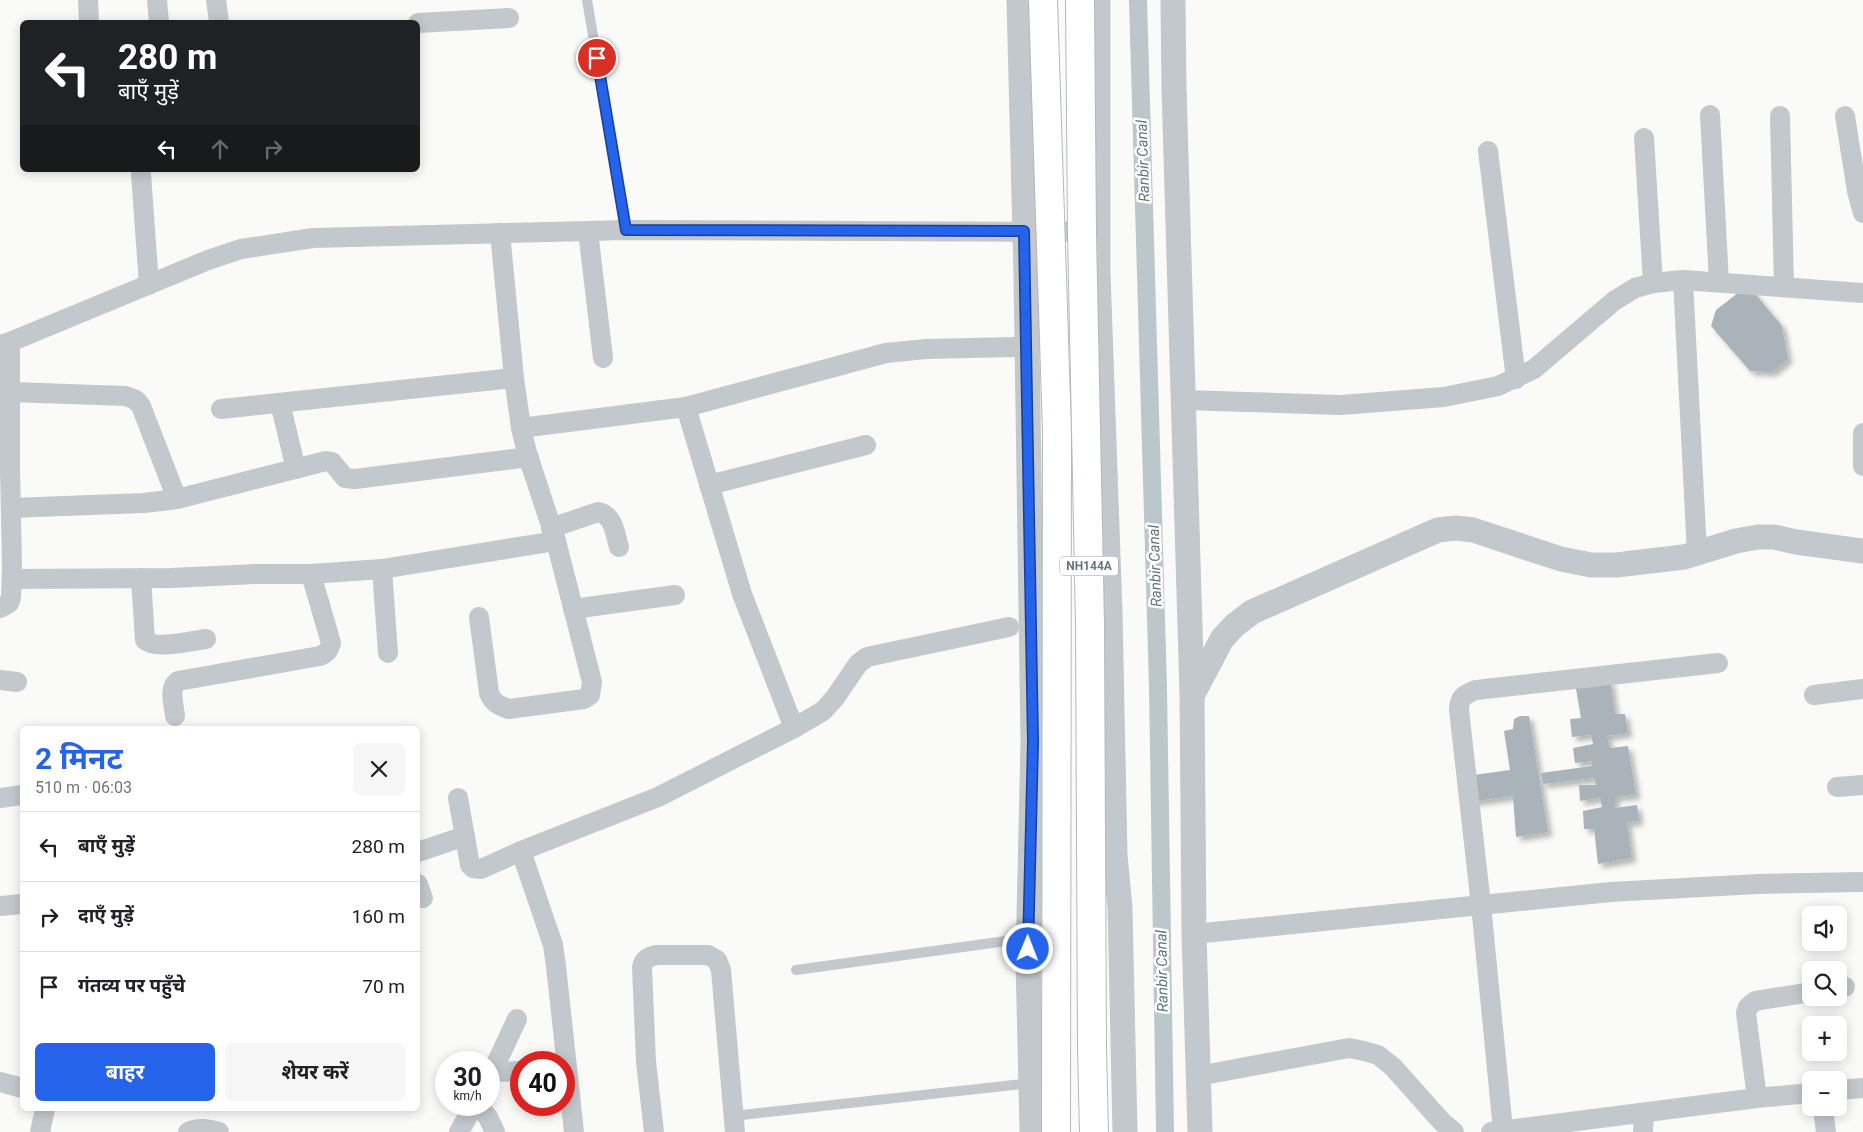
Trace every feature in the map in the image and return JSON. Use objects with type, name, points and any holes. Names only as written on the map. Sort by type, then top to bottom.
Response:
[{"type":"highway","name":"NH144A","points":[[1042,0],[1057,432],[1056,1132]]},
{"type":"highway","name":"NH144A","points":[[1080,0],[1082,243],[1090,625],[1094,1132]]},
{"type":"street","points":[[88,0],[89,20]]},
{"type":"street","points":[[157,0],[159,20]]},
{"type":"street","points":[[216,0],[219,20]]},
{"type":"street","points":[[1018,0],[1033,742],[1028,938],[1032,1132]]},
{"type":"street","points":[[1098,0],[1098,273],[1110,602],[1115,855],[1120,908],[1125,1132]]},
{"type":"street","points":[[1173,0],[1192,694],[1194,934],[1200,1132]]},
{"type":"street","points":[[420,23],[509,18]]},
{"type":"street","points":[[1710,114],[1719,282]]},
{"type":"street","points":[[1780,116],[1784,287]]},
{"type":"street","points":[[1846,116],[1856,191],[1863,213]]},
{"type":"street","points":[[1644,138],[1653,282]]},
{"type":"street","points":[[1488,151],[1516,379]]},
{"type":"street","points":[[141,174],[150,285]]},
{"type":"street","points":[[0,608],[9,603],[12,579],[9,392],[5,344],[208,260],[241,249],[313,238],[626,230],[1098,232]]},
{"type":"street","points":[[588,231],[603,358]]},
{"type":"street","points":[[479,618],[489,693],[492,701],[508,709],[584,699],[590,695],[592,682],[574,609],[554,534],[521,428],[514,378],[500,233]]},
{"type":"street","points":[[1183,400],[1341,405],[1444,397],[1498,386],[1534,369],[1614,302],[1635,288],[1653,282],[1682,280],[1863,293]]},
{"type":"street","points":[[1682,280],[1697,553]]},
{"type":"street","points":[[521,428],[686,407],[886,353],[1016,346]]},
{"type":"street","points":[[221,409],[514,378]]},
{"type":"street","points":[[9,392],[126,396],[136,400],[141,406],[177,498]]},
{"type":"street","points":[[280,403],[296,469]]},
{"type":"street","points":[[686,407],[742,594],[794,728]]},
{"type":"street","points":[[1863,433],[1863,466]]},
{"type":"street","points":[[709,485],[866,445]]},
{"type":"street","points":[[11,508],[144,503],[177,498],[330,461],[345,478],[354,478],[529,457]]},
{"type":"street","points":[[12,579],[311,574],[382,569],[554,534],[598,512],[603,513],[612,522],[619,547]]},
{"type":"street","points":[[1192,694],[1222,638],[1252,612],[1438,530],[1456,528],[1473,530],[1561,559],[1591,565],[1616,565],[1684,557],[1736,541],[1758,537],[1774,537],[1796,542],[1863,551]]},
{"type":"street","points":[[382,569],[388,653]]},
{"type":"street","points":[[175,716],[172,690],[173,685],[178,681],[326,653],[331,643],[311,574]]},
{"type":"street","points":[[141,578],[144,640],[157,645],[206,639]]},
{"type":"street","points":[[574,609],[675,595]]},
{"type":"street","points":[[458,798],[470,865],[473,868],[481,869],[521,851],[658,797],[794,728],[823,711],[834,699],[858,664],[867,657],[1009,627]]},
{"type":"street","points":[[1718,663],[1476,690],[1462,698],[1459,702],[1458,710],[1481,905],[1496,1131],[1643,1122],[1757,1098],[1802,1094]]},
{"type":"street","points":[[1814,695],[1863,689]]},
{"type":"street","points":[[1837,788],[1863,785]]},
{"type":"street","points":[[0,798],[20,795]]},
{"type":"street","points":[[420,851],[464,836]]},
{"type":"street","points":[[521,851],[553,946],[564,1051]]},
{"type":"street","points":[[1194,934],[1621,891],[1757,884],[1863,882]]},
{"type":"street","points":[[0,906],[20,904]]},
{"type":"street","points":[[654,1132],[646,1062],[642,967],[648,957],[656,955],[708,954],[717,960],[721,970],[734,1124]]},
{"type":"street","points":[[1757,1098],[1746,1012],[1748,1007],[1755,1001],[1802,993]]},
{"type":"street","points":[[500,1056],[517,1019]]},
{"type":"street","points":[[1198,1076],[1349,1048],[1364,1050],[1378,1055],[1393,1067],[1442,1122],[1454,1132]]},
{"type":"street","points":[[0,1082],[20,1087]]},
{"type":"street","points":[[1847,1089],[1863,1088]]},
{"type":"street","points":[[40,1132],[45,1111]]},
{"type":"street","points":[[459,1132],[469,1116]]},
{"type":"street","points":[[487,1116],[496,1132]]},
{"type":"street","points":[[572,1116],[574,1132]]},
{"type":"street","points":[[1824,1116],[1826,1132]]},
{"type":"street","points":[[188,1132],[203,1128],[219,1132]]},
{"type":"lane","points":[[587,0],[626,230]]},
{"type":"lane","points":[[796,970],[1028,938]]},
{"type":"lane","points":[[734,1124],[1031,1083]]},
{"type":"building","points":[[1748,285],[1782,326],[1788,359],[1772,372],[1750,371],[1711,326],[1716,310]]},
{"type":"building","points":[[1610,679],[1615,714],[1625,714],[1628,733],[1607,736],[1610,748],[1628,746],[1636,795],[1615,797],[1615,808],[1637,805],[1639,821],[1627,822],[1632,858],[1598,864],[1594,829],[1584,829],[1583,811],[1602,807],[1600,798],[1580,801],[1579,785],[1596,785],[1594,778],[1543,784],[1541,773],[1592,766],[1592,761],[1575,763],[1573,748],[1593,744],[1591,735],[1572,737],[1570,719],[1581,718],[1575,683]]},
{"type":"building","points":[[1520,716],[1529,716],[1548,832],[1516,837],[1513,796],[1471,802],[1467,776],[1510,770],[1504,731],[1513,729],[1514,719]]},
{"type":"waterway","name":"Ranbir Canal","points":[[1138,0],[1158,687],[1165,1132]]},
{"type":"route","points":[[597,58],[626,230],[1024,231],[1033,742],[1028,949]]}]
